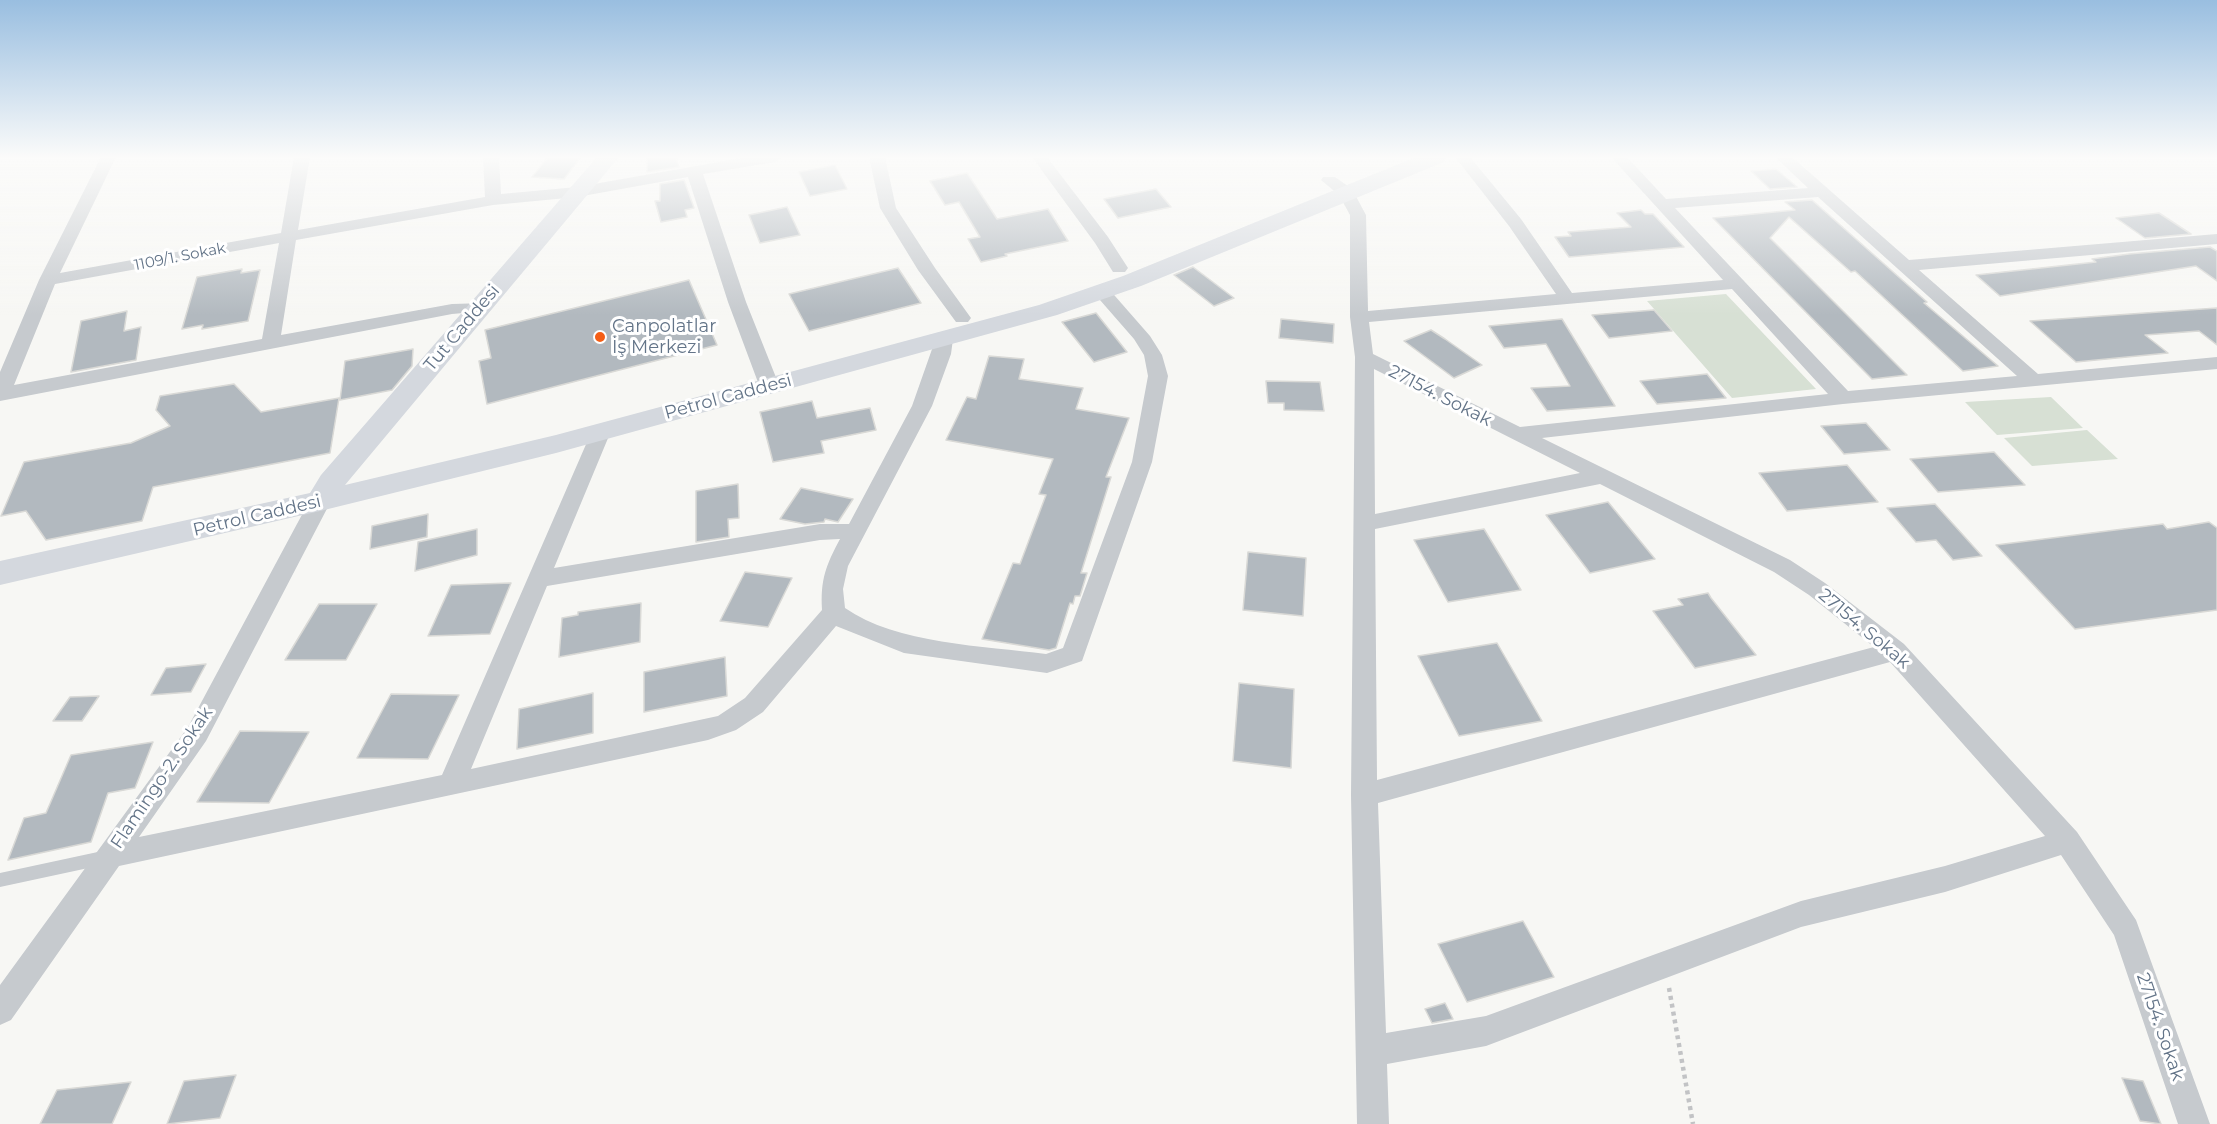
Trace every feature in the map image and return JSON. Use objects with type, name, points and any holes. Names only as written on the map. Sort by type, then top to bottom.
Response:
[{"type":"main road","name":"Tut Caddesi","points":[[325,492],[562,209]]},
{"type":"main road","points":[[0,554],[325,492],[558,427],[767,378],[1119,268],[1275,209]]},
{"type":"main road","name":"Petrol Caddesi","points":[[0,573],[325,492],[601,431],[767,378],[944,339],[1132,281],[1287,209]]},
{"type":"street","points":[[1,394],[48,280],[83,209]]},
{"type":"street","points":[[272,342],[294,209]]},
{"type":"street","name":"1109/1. Sokak","points":[[48,280],[440,209]]},
{"type":"street","points":[[707,209],[737,302],[767,378]]},
{"type":"street","points":[[889,209],[927,270],[962,318]]},
{"type":"street","points":[[1078,209],[1119,268]]},
{"type":"street","points":[[1354,209],[1358,215],[1359,317],[1364,357],[1364,795],[1373,1124]]},
{"type":"street","points":[[1504,209],[1567,298]]},
{"type":"street","points":[[1667,209],[1734,284],[1843,398]]},
{"type":"street","points":[[1840,209],[2033,380]]},
{"type":"street","points":[[1903,266],[2217,239]]},
{"type":"street","points":[[1359,317],[1734,284]]},
{"type":"street","points":[[944,339],[942,354],[922,406],[837,566],[831,589],[834,612],[848,622],[904,644],[1047,664],[1072,654],[1142,462],[1158,376],[1153,355],[1141,336],[1102,292]]},
{"type":"street","points":[[1,394],[452,309],[480,307]]},
{"type":"street","name":"27154. Sokak","points":[[1364,357],[1782,566],[1817,589],[1895,651],[2067,841],[2126,929],[2194,1124]]},
{"type":"street","points":[[1516,434],[1843,398],[2217,363]]},
{"type":"street","points":[[451,784],[601,431]]},
{"type":"street","points":[[1364,524],[1602,476]]},
{"type":"street","name":"Flamingo-2. Sokak","points":[[0,1010],[197,734],[325,492]]},
{"type":"street","points":[[538,579],[820,532],[857,531]]},
{"type":"street","points":[[108,856],[708,730],[744,713],[763,696],[792,658],[834,612]]},
{"type":"street","points":[[1364,795],[1895,651]]},
{"type":"street","points":[[1370,1051],[1486,1030],[1802,914],[1945,879],[2067,841]]},
{"type":"lane","points":[[0,880],[108,856]]},
{"type":"path","points":[[1665,964],[1693,1124]]},
{"type":"shaded area","points":[[1726,294],[1816,389],[1732,398],[1647,301]]},
{"type":"shaded area","points":[[2051,397],[2083,428],[1997,435],[1965,402]]},
{"type":"shaded area","points":[[2087,430],[2118,459],[2032,466],[2004,438]]},
{"type":"building","points":[[657,209],[687,209],[685,210],[687,217],[661,222]]},
{"type":"building","points":[[788,209],[800,235],[760,243],[749,215]]},
{"type":"building","points":[[963,209],[991,209],[997,219],[1048,209],[1068,241],[1005,254],[1007,256],[981,262],[968,239],[980,237]]},
{"type":"building","points":[[1112,209],[1159,209],[1118,218]]},
{"type":"building","points":[[1823,209],[1927,302],[1924,303],[1998,366],[1963,371],[1855,271],[1851,272],[1789,217],[1770,238],[1907,375],[1872,379],[1713,218]]},
{"type":"building","points":[[1641,210],[1645,214],[1653,214],[1684,247],[1569,257],[1555,237],[1571,236],[1568,232],[1631,227],[1617,213]]},
{"type":"building","points":[[2159,213],[2191,234],[2145,238],[2116,218]]},
{"type":"building","points":[[2210,247],[2217,251],[2217,281],[2196,266],[2000,296],[1976,275],[2096,262],[2092,259],[2129,254]]},
{"type":"building","points":[[1193,267],[1234,298],[1214,306],[1174,275]]},
{"type":"building","points":[[898,268],[921,303],[809,331],[789,294]]},
{"type":"building","points":[[242,269],[241,273],[260,270],[248,321],[202,329],[203,325],[182,329],[197,277]]},
{"type":"building","name":"Canpolatlar İş Merkezi","points":[[689,280],[717,345],[487,404],[479,361],[491,358],[485,330]]},
{"type":"building","points":[[2217,308],[2217,345],[2199,331],[2145,335],[2168,353],[2076,362],[2030,321]]},
{"type":"building","points":[[1654,310],[1672,331],[1609,338],[1592,315]]},
{"type":"building","points":[[127,311],[124,331],[141,327],[136,360],[71,372],[81,321]]},
{"type":"building","points":[[1096,313],[1127,352],[1094,362],[1062,322]]},
{"type":"building","points":[[1281,319],[1334,324],[1333,343],[1279,338]]},
{"type":"building","points":[[1562,319],[1615,406],[1547,411],[1531,388],[1570,386],[1546,344],[1504,348],[1489,326]]},
{"type":"building","points":[[1431,330],[1482,365],[1454,378],[1404,341]]},
{"type":"building","points":[[413,349],[412,366],[392,390],[340,400],[345,361]]},
{"type":"building","points":[[989,356],[1024,359],[1019,379],[1083,388],[1076,409],[1129,418],[1106,477],[1111,477],[1081,573],[1087,573],[1080,596],[1075,596],[1073,604],[1070,603],[1056,648],[1049,650],[982,639],[1013,563],[1020,564],[1046,495],[1039,494],[1053,459],[946,440],[967,397],[976,399]]},
{"type":"building","points":[[1707,374],[1726,398],[1657,404],[1640,381]]},
{"type":"building","points":[[1266,381],[1320,382],[1324,411],[1284,410],[1284,403],[1268,403]]},
{"type":"building","points":[[234,384],[261,412],[339,398],[330,453],[153,487],[142,521],[46,540],[26,511],[1,516],[24,462],[131,443],[170,426],[156,410],[160,396]]},
{"type":"building","points":[[812,401],[817,418],[870,408],[876,430],[821,441],[824,453],[773,462],[760,412]]},
{"type":"building","points":[[1866,423],[1890,450],[1844,454],[1821,426]]},
{"type":"building","points":[[1994,452],[2025,485],[1938,492],[1910,459]]},
{"type":"building","points":[[1847,465],[1878,502],[1787,511],[1759,473]]},
{"type":"building","points":[[738,484],[739,518],[728,519],[729,537],[696,542],[696,491]]},
{"type":"building","points":[[801,488],[853,499],[838,522],[825,519],[824,522],[805,524],[780,519]]},
{"type":"building","points":[[1608,502],[1655,559],[1590,573],[1546,515]]},
{"type":"building","points":[[1935,504],[1982,556],[1953,560],[1936,540],[1916,542],[1887,508]]},
{"type":"building","points":[[428,514],[427,537],[370,549],[372,526]]},
{"type":"building","points":[[2209,522],[2217,528],[2217,610],[2075,629],[1996,545],[2163,524],[2167,529]]},
{"type":"building","points":[[477,529],[477,555],[415,571],[418,542]]},
{"type":"building","points":[[1484,529],[1521,590],[1448,602],[1414,540]]},
{"type":"building","points":[[1248,552],[1306,558],[1303,616],[1243,610]]},
{"type":"building","points":[[745,572],[792,578],[768,627],[720,621]]},
{"type":"building","points":[[511,583],[490,634],[428,636],[451,585]]},
{"type":"building","points":[[1708,593],[1756,655],[1695,668],[1653,611],[1683,605],[1678,599]]},
{"type":"building","points":[[641,603],[640,642],[559,657],[562,618],[578,615],[578,612]]},
{"type":"building","points":[[319,604],[377,604],[346,660],[285,660]]},
{"type":"building","points":[[1497,643],[1542,721],[1459,736],[1418,656]]},
{"type":"building","points":[[725,657],[727,696],[644,712],[644,672]]},
{"type":"building","points":[[206,664],[191,692],[151,695],[166,668]]},
{"type":"building","points":[[1239,683],[1294,689],[1291,768],[1233,761]]},
{"type":"building","points":[[593,693],[593,733],[517,749],[519,709]]},
{"type":"building","points":[[391,694],[459,695],[428,759],[357,758]]},
{"type":"building","points":[[99,696],[82,721],[53,721],[70,697]]},
{"type":"building","points":[[240,731],[309,732],[269,803],[197,802]]},
{"type":"building","points":[[153,742],[135,788],[108,793],[91,842],[8,860],[24,818],[46,813],[71,755]]},
{"type":"building","points":[[1523,921],[1554,977],[1467,1002],[1438,944]]},
{"type":"building","points":[[1445,1003],[1453,1019],[1432,1023],[1425,1009]]},
{"type":"building","points":[[236,1075],[220,1118],[167,1124],[184,1081]]},
{"type":"building","points":[[2122,1078],[2143,1081],[2161,1124],[2140,1121]]},
{"type":"building","points":[[131,1082],[112,1124],[40,1124],[57,1090]]},
{"type":"place","name":"Canpolatlar İş Merkezi","points":[[600,337]]}]
